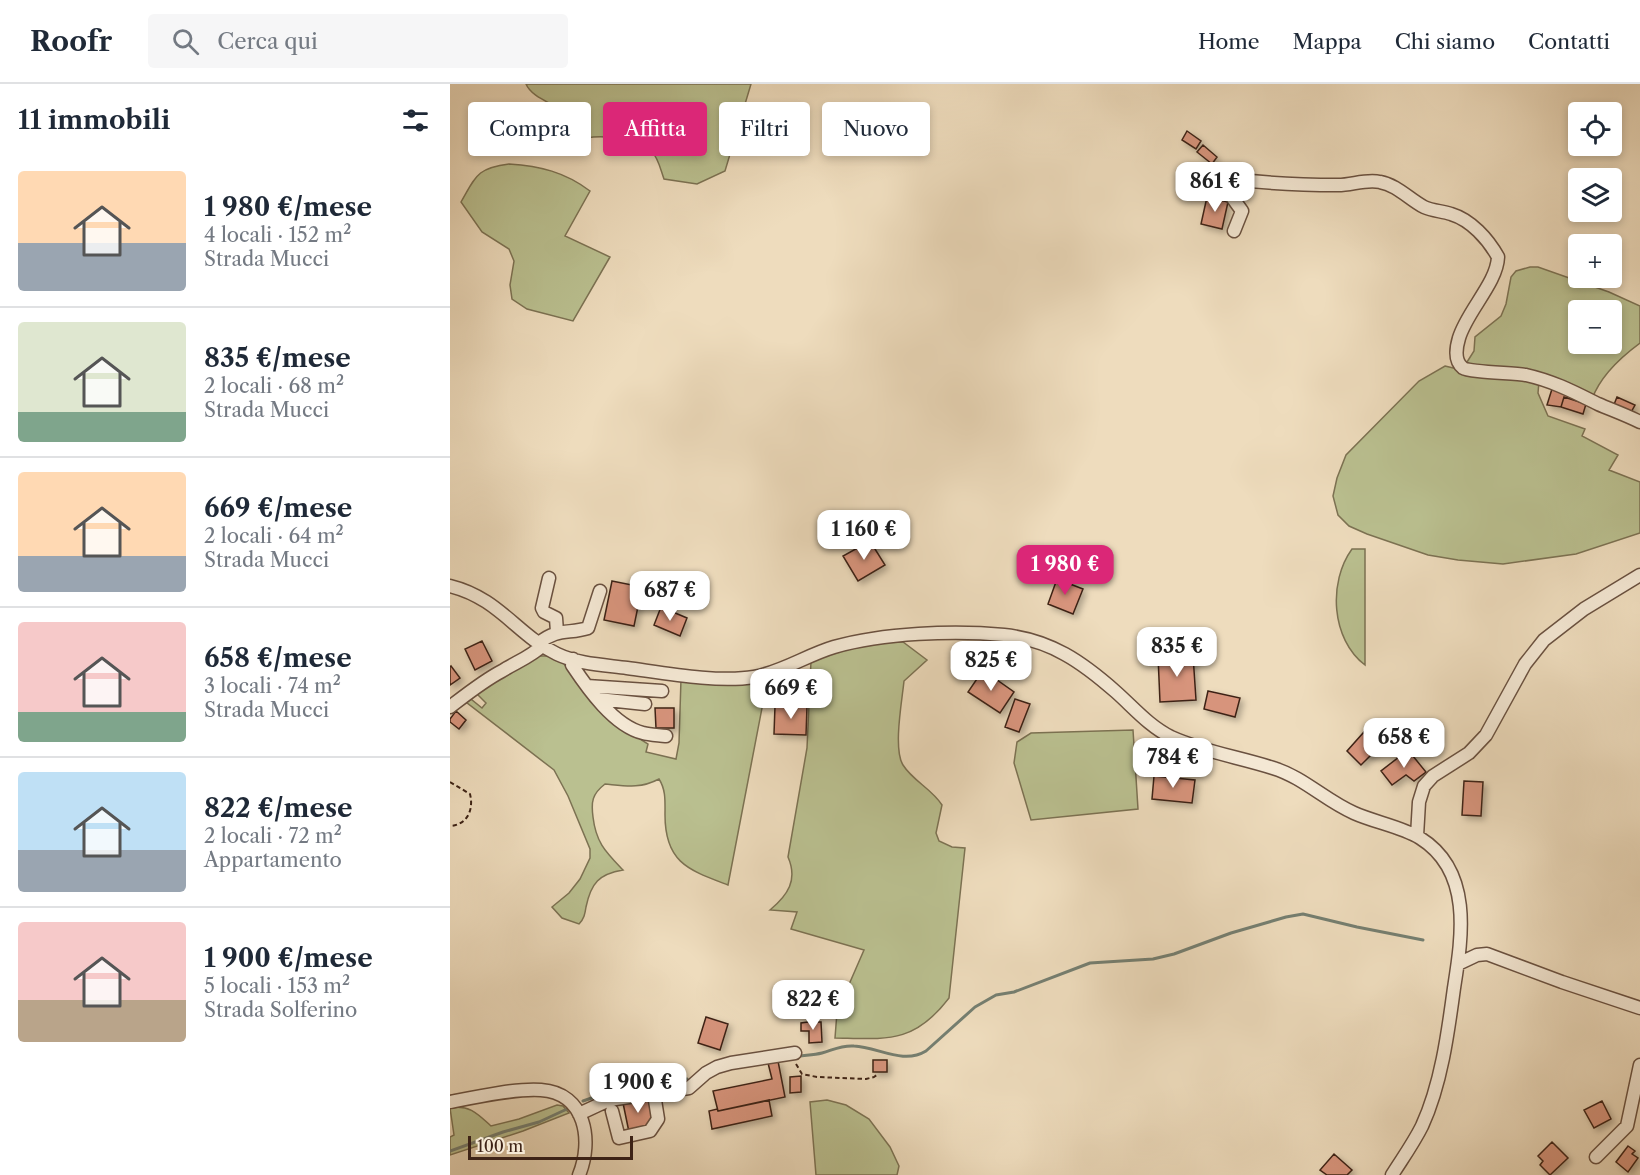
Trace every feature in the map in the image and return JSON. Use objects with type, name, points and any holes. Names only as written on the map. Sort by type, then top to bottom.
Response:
[{"type":"street","points":[[1234,231],[1242,211],[1229,193],[1223,178],[1302,185],[1381,182],[1394,187],[1426,208],[1460,217],[1475,228],[1498,256],[1495,272],[1473,308],[1459,339],[1456,356],[1462,367],[1473,371],[1514,373],[1556,383],[1640,422]]},
{"type":"street","points":[[1418,836],[1419,796],[1424,786],[1433,776],[1469,753],[1486,735],[1525,664],[1544,640],[1584,609],[1640,575]]},
{"type":"street","points":[[549,578],[542,608],[544,612],[556,618],[557,632]]},
{"type":"street","points":[[450,586],[485,600],[554,653],[573,659],[709,678],[741,678],[766,674],[819,652],[861,640],[914,635],[1014,636],[1047,644],[1069,655],[1161,732],[1210,752],[1275,768],[1294,777],[1343,809],[1418,836],[1430,846],[1450,872],[1458,893],[1462,925],[1450,1015],[1431,1104],[1413,1144],[1392,1175]]},
{"type":"street","points":[[450,707],[502,670],[535,653],[541,644],[557,632],[579,631],[588,628],[600,591]]},
{"type":"street","points":[[573,659],[572,666],[616,718],[641,733],[666,736]]},
{"type":"street","points":[[587,686],[662,691]]},
{"type":"street","points":[[598,699],[645,704]]},
{"type":"street","points":[[1458,964],[1477,955],[1487,954],[1640,1008]]},
{"type":"street","points":[[579,1114],[609,1100],[689,1088],[706,1073],[731,1063],[794,1053]]},
{"type":"street","points":[[1596,1157],[1627,1126],[1640,1065]]},
{"type":"street","points":[[450,1102],[544,1090],[564,1097],[579,1114],[586,1132],[586,1152],[579,1175]]},
{"type":"street","points":[[612,1112],[619,1138],[650,1131],[658,1119],[654,1094]]},
{"type":"path","points":[[450,782],[470,795],[472,802],[470,814],[463,822],[450,826]]},
{"type":"path","points":[[794,1053],[798,1069],[805,1076],[866,1079],[878,1074]]},
{"type":"green space","points":[[526,84],[751,84],[746,102],[719,102],[719,156],[729,156],[725,171],[697,184],[664,179],[655,156],[707,156],[707,102],[603,102],[603,137],[591,138],[591,102],[547,102],[529,89]]},
{"type":"green space","points":[[509,164],[552,171],[581,184],[590,191],[565,236],[610,257],[573,321],[527,309],[512,299],[510,285],[514,261],[509,249],[482,232],[461,202],[474,180],[484,171]]},
{"type":"green space","points":[[1538,267],[1568,278],[1568,288],[1598,288],[1640,306],[1640,343],[1612,368],[1600,383],[1592,399],[1568,386],[1467,367],[1467,362],[1474,351],[1475,337],[1501,316],[1506,304],[1511,277],[1516,271]]},
{"type":"green space","points":[[1445,366],[1474,373],[1539,381],[1538,393],[1548,416],[1585,429],[1582,436],[1618,455],[1609,470],[1640,482],[1640,533],[1576,554],[1503,564],[1428,555],[1349,526],[1338,515],[1333,496],[1346,455],[1419,381]]},
{"type":"green space","points":[[1352,549],[1365,549],[1365,665],[1345,641],[1337,610],[1339,577]]},
{"type":"green space","points":[[884,642],[903,642],[927,660],[904,681],[899,724],[900,758],[907,771],[942,805],[936,833],[939,841],[952,847],[965,848],[949,998],[924,1024],[898,1036],[870,1039],[835,1038],[837,1012],[864,950],[791,929],[797,912],[770,910],[782,899],[791,880],[791,865],[788,857],[807,748],[811,661],[831,653]]},
{"type":"green space","points":[[537,656],[550,656],[563,662],[572,676],[618,725],[648,744],[646,752],[676,759],[679,743],[681,679],[739,684],[767,682],[728,885],[691,869],[675,854],[669,844],[666,831],[665,796],[659,779],[639,786],[605,784],[597,791],[593,799],[594,826],[603,846],[623,870],[608,874],[597,881],[579,924],[562,918],[552,907],[569,893],[580,879],[590,858],[590,849],[568,796],[554,770],[462,699],[467,696],[482,708],[486,703],[474,691]]},
{"type":"green space","points":[[1133,730],[1138,809],[1031,820],[1014,763],[1017,742],[1031,733]]},
{"type":"green space","points":[[827,1100],[846,1105],[869,1119],[890,1147],[899,1166],[897,1175],[816,1175],[810,1102]]},
{"type":"green space","points":[[557,1105],[563,1106],[569,1113],[450,1155],[450,1137],[454,1135],[450,1108],[468,1109],[491,1126],[519,1119]]},
{"type":"building","points":[[1187,131],[1201,141],[1196,149],[1182,140]]},
{"type":"building","points":[[1203,145],[1217,157],[1212,164],[1197,152]]},
{"type":"building","points":[[1207,197],[1228,202],[1222,229],[1201,224]]},
{"type":"building","points":[[1552,389],[1569,394],[1567,398],[1564,397],[1561,407],[1547,405]]},
{"type":"building","points":[[1564,397],[1586,404],[1583,414],[1561,407]]},
{"type":"building","points":[[1617,397],[1635,405],[1630,414],[1613,407]]},
{"type":"building","points":[[870,541],[885,565],[858,581],[843,556]]},
{"type":"building","points":[[1057,579],[1083,589],[1073,614],[1048,604]]},
{"type":"building","points":[[612,581],[642,587],[634,626],[604,620]]},
{"type":"building","points":[[661,607],[687,618],[680,636],[654,625]]},
{"type":"building","points":[[482,641],[492,661],[475,670],[465,649]]},
{"type":"building","points":[[1193,655],[1196,700],[1160,702],[1158,656]]},
{"type":"building","points":[[450,667],[460,678],[450,685]]},
{"type":"building","points":[[983,670],[1014,692],[1000,713],[968,692]]},
{"type":"building","points":[[1208,691],[1240,698],[1235,717],[1204,709]]},
{"type":"building","points":[[1015,699],[1030,704],[1019,732],[1005,727]]},
{"type":"building","points":[[775,706],[807,706],[806,735],[774,734]]},
{"type":"building","points":[[655,708],[674,708],[674,728],[656,728]]},
{"type":"building","points":[[456,711],[466,720],[459,729],[450,722]]},
{"type":"building","points":[[1364,732],[1378,748],[1361,765],[1347,751]]},
{"type":"building","points":[[1408,750],[1426,772],[1414,781],[1406,775],[1392,785],[1381,771]]},
{"type":"building","points":[[1154,776],[1195,780],[1192,803],[1152,799]]},
{"type":"building","points":[[1464,781],[1483,782],[1481,816],[1462,815]]},
{"type":"building","points":[[706,1017],[728,1024],[720,1050],[698,1043]]},
{"type":"building","points":[[821,1022],[822,1042],[809,1043],[809,1031],[801,1031],[801,1023]]},
{"type":"building","points":[[873,1060],[887,1060],[887,1072],[873,1072]]},
{"type":"building","points":[[778,1061],[785,1097],[718,1111],[713,1091],[772,1079],[768,1063]]},
{"type":"building","points":[[801,1076],[801,1092],[790,1093],[790,1077]]},
{"type":"building","points":[[649,1098],[654,1120],[644,1129],[629,1132],[623,1103]]},
{"type":"building","points":[[769,1100],[772,1116],[712,1129],[709,1111]]},
{"type":"building","points":[[1602,1101],[1611,1119],[1594,1128],[1584,1110]]},
{"type":"building","points":[[1552,1142],[1568,1158],[1550,1175],[1540,1165],[1543,1161],[1538,1156]]},
{"type":"building","points":[[1628,1146],[1635,1151],[1632,1154],[1638,1158],[1628,1172],[1616,1162]]},
{"type":"building","points":[[1334,1154],[1352,1170],[1347,1175],[1327,1175],[1320,1170]]},
{"type":"waterway","points":[[799,1056],[819,1054],[849,1046],[899,1056],[917,1055],[926,1051],[975,1007],[996,995],[1014,992],[1090,963],[1153,959],[1174,954],[1231,933],[1286,917],[1303,914],[1423,940]]},
{"type":"waterway","points":[[583,1101],[606,1093],[687,1079]]},
{"type":"waterway","points":[[450,1151],[539,1122],[567,1109]]}]
